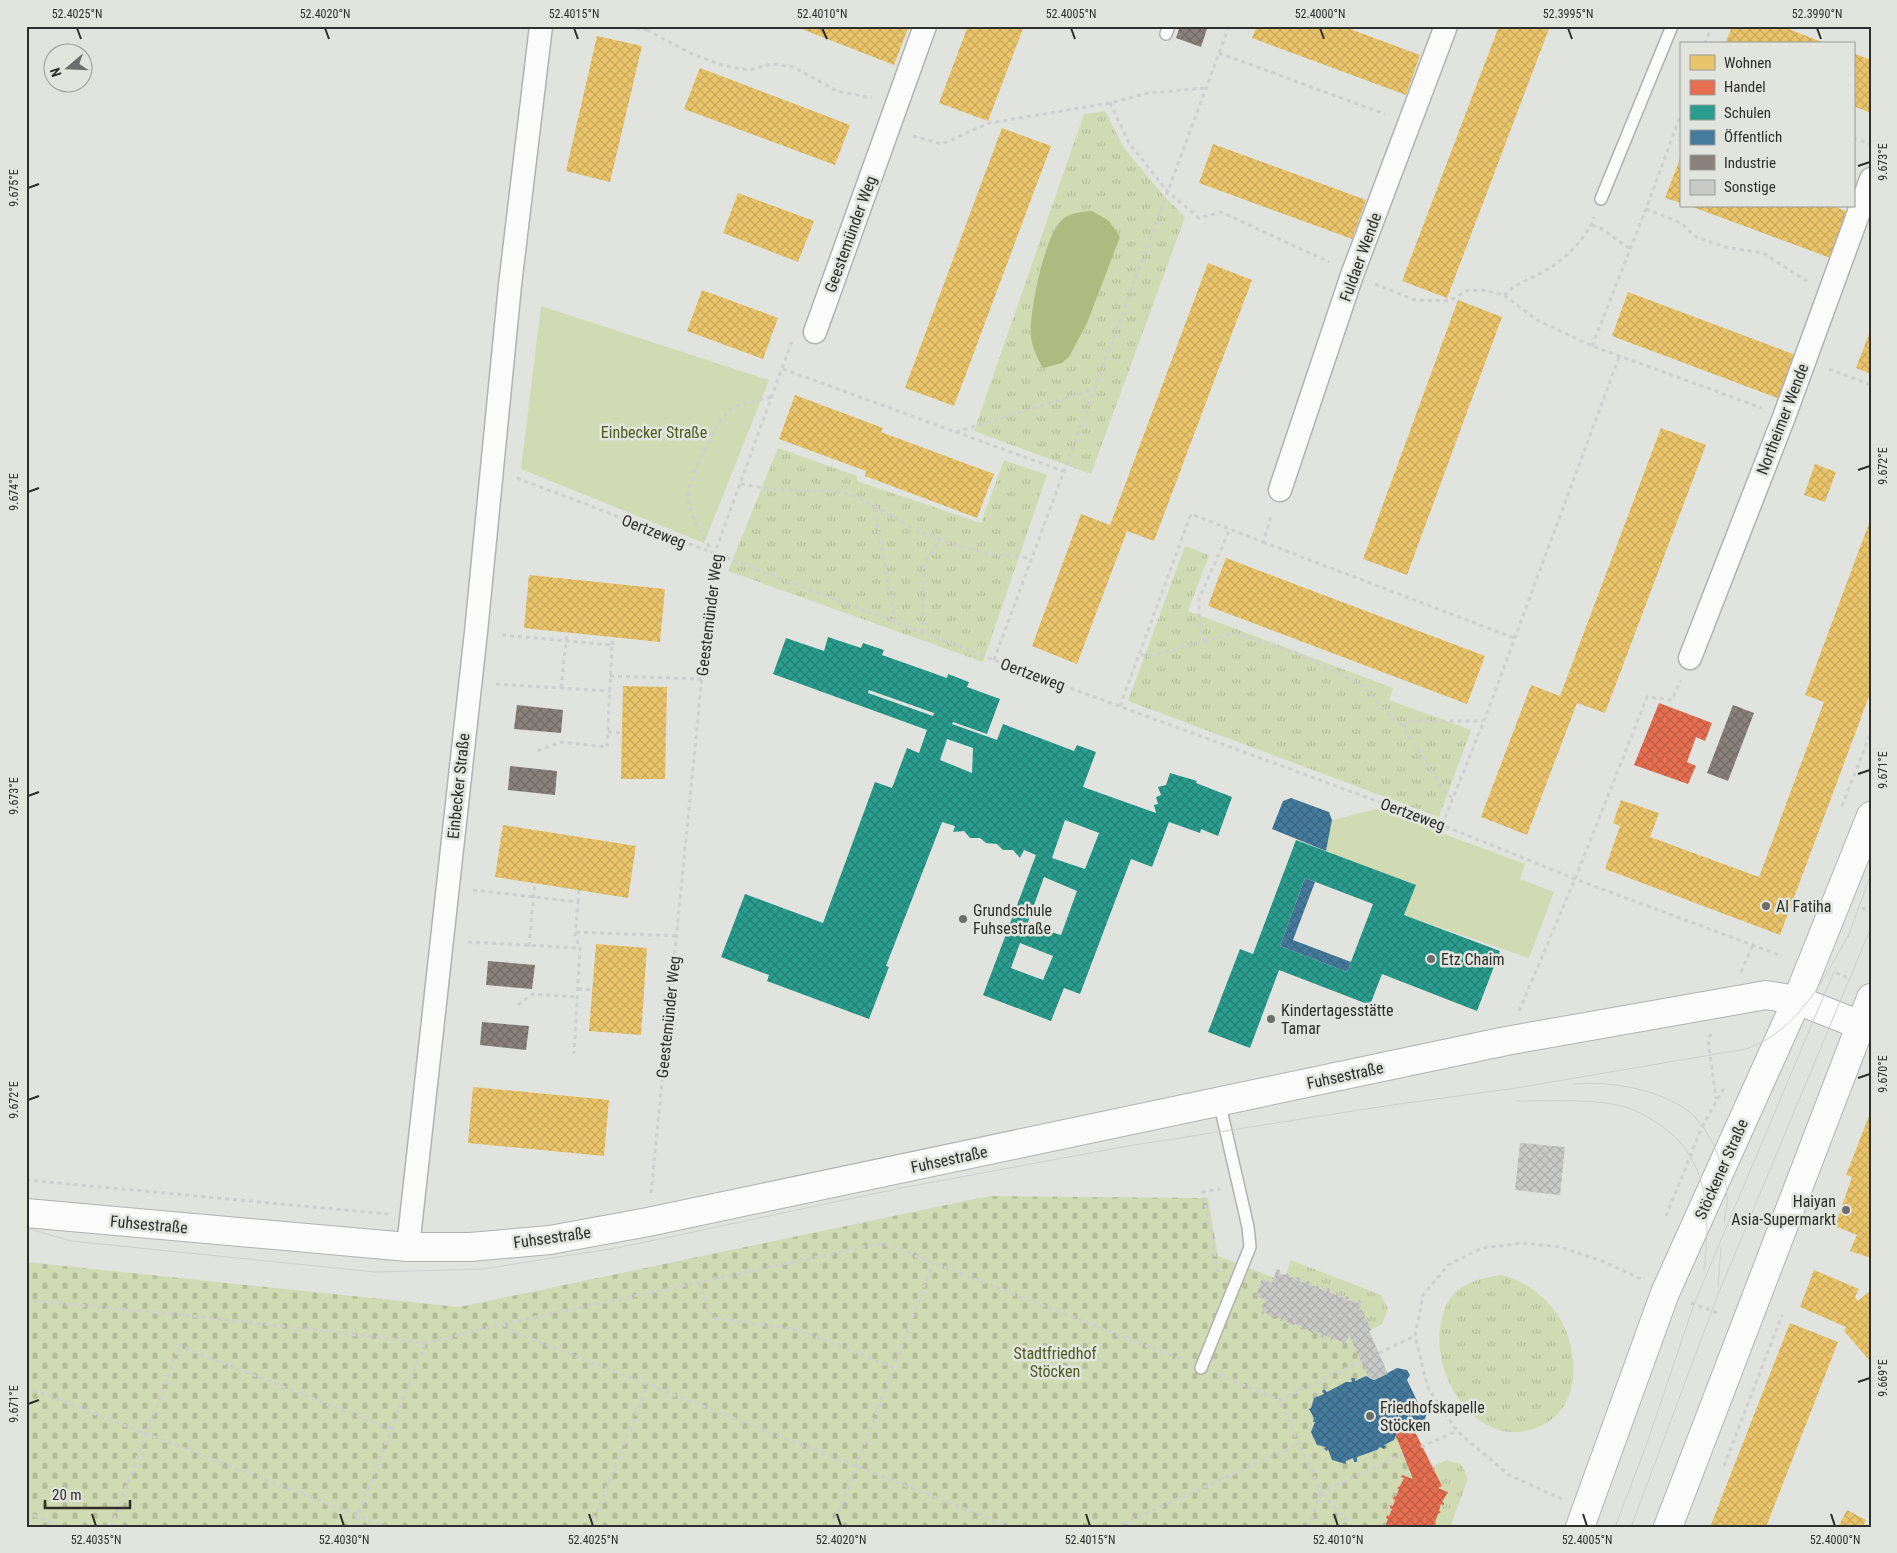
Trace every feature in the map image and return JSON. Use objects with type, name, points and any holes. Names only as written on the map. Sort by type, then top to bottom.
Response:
[{"type":"street","name":"Einbecker Straße","points":[[408,1247],[476,632],[510,285],[541,26]]},
{"type":"street","name":"Geestemünder Weg","points":[[815,332],[925,26]]},
{"type":"street","name":"Fuldaer Wende","points":[[1280,490],[1352,275],[1446,26]]},
{"type":"street","name":"Northeimer Wende","points":[[1690,658],[1784,417],[1871,179]]},
{"type":"street","name":"Stöckener Straße","points":[[1580,1527],[1665,1293],[1797,1000],[1871,816]]},
{"type":"street","name":"Fuhsestraße","points":[[26,1213],[408,1247],[470,1247],[550,1240],[648,1222],[1506,1041],[1766,995],[1797,1000],[1860,1025]]},
{"type":"street","points":[[1668,1527],[1871,998]]},
{"type":"lane","points":[[1601,199],[1672,26]]},
{"type":"lane","points":[[1201,1368],[1250,1247],[1248,1227],[1219,1101]]},
{"type":"path","points":[[628,26],[647,30],[692,54],[725,66],[749,70],[772,64],[793,67],[837,91],[872,98],[895,107]]},
{"type":"path","points":[[647,30],[649,26]]},
{"type":"path","points":[[994,660],[1229,26]]},
{"type":"path","points":[[1706,42],[1711,26]]},
{"type":"path","points":[[1219,53],[1409,123]]},
{"type":"path","points":[[888,128],[942,144],[989,124],[1110,103],[1148,93],[1206,88]]},
{"type":"path","points":[[1110,103],[1129,143],[1168,192],[1199,218],[1221,212],[1341,267],[1352,275],[1415,300],[1449,300],[1466,291],[1484,290],[1504,295],[1536,320],[1592,346],[1784,417]]},
{"type":"path","points":[[1592,346],[1680,117]]},
{"type":"path","points":[[1854,138],[1871,144]]},
{"type":"path","points":[[1504,295],[1511,288],[1549,269],[1567,254],[1592,225],[1601,199]]},
{"type":"path","points":[[1646,209],[1681,223],[1696,237],[1724,247],[1763,253],[1798,278],[1830,291]]},
{"type":"path","points":[[1592,225],[1602,229],[1630,249]]},
{"type":"path","name":"Geestemünder Weg","points":[[648,1222],[714,555],[794,335],[815,332]]},
{"type":"path","points":[[1442,825],[1484,721],[1619,357]]},
{"type":"path","points":[[1805,360],[1871,385]]},
{"type":"path","points":[[783,369],[1063,471]]},
{"type":"path","points":[[956,432],[1093,390]]},
{"type":"path","points":[[714,555],[691,510],[688,494],[694,474],[716,425],[724,415],[734,407],[771,397]]},
{"type":"path","name":"Oertzeweg","points":[[491,468],[714,555],[1442,825],[1576,879],[1782,956]]},
{"type":"path","points":[[741,484],[774,490],[840,492],[857,497],[918,531],[940,539],[996,555],[1031,558]]},
{"type":"path","points":[[1264,542],[1280,490]]},
{"type":"path","points":[[874,507],[895,623]]},
{"type":"path","points":[[1120,706],[1141,655],[1191,514],[1514,638]]},
{"type":"path","points":[[1204,641],[1199,621],[1199,599],[1230,530]]},
{"type":"path","points":[[922,633],[924,565],[940,539]]},
{"type":"path","points":[[476,632],[612,645]]},
{"type":"path","points":[[561,688],[567,632]]},
{"type":"path","points":[[1141,655],[1149,656],[1235,633],[1299,654],[1363,686],[1384,710],[1403,727],[1445,792],[1452,798]]},
{"type":"path","points":[[537,751],[561,742],[607,747],[613,637]]},
{"type":"path","points":[[1506,1041],[1576,879],[1647,697],[1672,700],[1690,658]]},
{"type":"path","points":[[610,676],[701,679]]},
{"type":"path","points":[[470,682],[610,692]]},
{"type":"path","points":[[1403,727],[1414,721],[1484,721]]},
{"type":"path","points":[[608,732],[622,733]]},
{"type":"path","points":[[529,946],[536,883]]},
{"type":"path","points":[[448,888],[578,902]]},
{"type":"path","points":[[574,1054],[580,948],[576,932],[579,890]]},
{"type":"path","points":[[576,932],[676,936]]},
{"type":"path","points":[[442,941],[580,948]]},
{"type":"path","points":[[578,989],[592,990]]},
{"type":"path","points":[[518,1005],[532,994],[578,997]]},
{"type":"path","points":[[26,1180],[411,1216]]},
{"type":"path","points":[[1225,1307],[1203,1192],[1239,1185]]},
{"type":"path","points":[[26,1300],[194,1316],[424,1343],[503,1324],[882,1243],[1279,1400],[1321,1492],[1352,1527]]},
{"type":"path","points":[[1562,1500],[1509,1475],[1457,1431],[1428,1388],[1415,1336],[1423,1295],[1448,1265],[1482,1248],[1523,1243],[1560,1247],[1602,1262],[1665,1293],[1775,1334]]},
{"type":"path","points":[[833,1527],[933,1264]]},
{"type":"path","points":[[699,1282],[712,1318],[781,1327],[809,1334],[894,1368]]},
{"type":"path","points":[[503,1324],[511,1331],[1011,1527]]},
{"type":"path","points":[[1379,1353],[1415,1336]]},
{"type":"path","points":[[353,1527],[424,1343]]},
{"type":"path","points":[[111,1527],[178,1346],[391,1428]]},
{"type":"path","points":[[1279,1400],[1362,1361]]},
{"type":"path","points":[[591,1527],[647,1385]]},
{"type":"path","points":[[26,1386],[387,1527]]},
{"type":"path","points":[[1421,1447],[1457,1431]]},
{"type":"path","points":[[1116,1527],[1299,1444]]},
{"type":"path","points":[[1308,1527],[1321,1492],[1404,1454]]},
{"type":"path","points":[[26,1512],[61,1527]]},
{"type":"green space","points":[[1105,111],[1124,148],[1163,195],[1185,217],[1091,474],[974,431],[1084,114]]},
{"type":"green space","name":"Einbecker Straße","points":[[541,306],[769,380],[704,543],[521,469]]},
{"type":"green space","points":[[778,448],[857,476],[857,481],[981,523],[1004,460],[1047,475],[983,662],[728,571]]},
{"type":"green space","points":[[1185,546],[1209,555],[1188,611],[1393,688],[1389,700],[1471,730],[1439,817],[1128,701]]},
{"type":"green space","points":[[1376,809],[1525,864],[1520,879],[1554,892],[1529,958],[1404,915],[1415,885],[1326,851],[1332,820]]},
{"type":"green space","name":"Stadtfriedhof Stöcken","points":[[989,1196],[1208,1198],[1218,1256],[1359,1311],[1441,1491],[1427,1527],[26,1527],[26,1262],[459,1307]]},
{"type":"green space","points":[[1291,1260],[1381,1295],[1388,1309],[1382,1324],[1371,1330],[1362,1309],[1358,1311],[1360,1304],[1286,1275]]},
{"type":"green space","points":[[1502,1275],[1517,1280],[1531,1288],[1549,1304],[1562,1323],[1572,1353],[1574,1369],[1568,1399],[1560,1412],[1548,1422],[1526,1431],[1505,1431],[1486,1424],[1469,1411],[1455,1394],[1445,1373],[1440,1351],[1440,1329],[1445,1308],[1451,1297],[1474,1281]]},
{"type":"green space","points":[[1447,1460],[1462,1465],[1468,1479],[1450,1527],[1433,1527],[1446,1491],[1438,1488],[1441,1486],[1433,1466]]},
{"type":"shaded area","points":[[1092,211],[1109,221],[1120,237],[1087,323],[1069,357],[1062,363],[1043,368],[1032,344],[1031,325],[1044,256],[1056,227],[1063,219],[1073,214]]},
{"type":"building: Wohnen","points":[[794,26],[909,26],[894,65]]},
{"type":"building: Wohnen","points":[[968,26],[1024,26],[988,121],[939,103]]},
{"type":"building: Wohnen","points":[[1257,26],[1342,26],[1420,55],[1406,95],[1252,38]]},
{"type":"building: Wohnen","points":[[1499,26],[1550,26],[1447,298],[1402,281]]},
{"type":"building: Wohnen","points":[[1732,26],[1781,26],[1822,42],[1726,42]]},
{"type":"building: Wohnen","points":[[597,36],[642,46],[610,182],[566,171]]},
{"type":"building: Wohnen","points":[[1854,53],[1871,60],[1871,113],[1854,106]]},
{"type":"building: Wohnen","points":[[700,68],[850,125],[835,165],[684,109]]},
{"type":"building: Wohnen","points":[[1002,128],[1051,146],[954,406],[905,388]]},
{"type":"building: Wohnen","points":[[1213,144],[1366,200],[1352,239],[1199,183]]},
{"type":"building: Wohnen","points":[[1680,159],[1680,203],[1665,198]]},
{"type":"building: Wohnen","points":[[738,193],[814,221],[798,262],[723,233]]},
{"type":"building: Wohnen","points":[[1695,208],[1838,208],[1850,213],[1833,259]]},
{"type":"building: Wohnen","points":[[1208,263],[1252,280],[1154,541],[1127,531],[1077,664],[1032,646],[1081,514],[1110,525]]},
{"type":"building: Wohnen","points":[[702,290],[778,318],[763,359],[687,331]]},
{"type":"building: Wohnen","points":[[1628,292],[1796,355],[1780,399],[1612,336]]},
{"type":"building: Wohnen","points":[[1458,300],[1502,317],[1407,575],[1363,559]]},
{"type":"building: Wohnen","points":[[1871,329],[1871,374],[1856,368]]},
{"type":"building: Wohnen","points":[[795,395],[883,428],[881,432],[994,474],[977,518],[865,476],[866,471],[779,439]]},
{"type":"building: Wohnen","points":[[1661,428],[1706,445],[1605,713],[1577,703],[1527,835],[1481,817],[1531,685],[1560,696]]},
{"type":"building: Wohnen","points":[[1815,464],[1836,472],[1825,502],[1804,495]]},
{"type":"building: Wohnen","points":[[1871,518],[1871,691],[1780,935],[1605,869],[1620,826],[1613,823],[1621,800],[1659,813],[1650,837],[1759,877],[1824,702],[1805,695]]},
{"type":"building: Wohnen","points":[[1226,558],[1485,656],[1467,704],[1208,606]]},
{"type":"building: Wohnen","points":[[529,575],[665,589],[660,642],[524,628]]},
{"type":"building: Wohnen","points":[[623,686],[667,687],[665,779],[621,779]]},
{"type":"building: Wohnen","points":[[503,825],[636,846],[628,898],[495,877]]},
{"type":"building: Wohnen","points":[[596,944],[647,948],[641,1035],[589,1031]]},
{"type":"building: Wohnen","points":[[473,1087],[609,1100],[604,1156],[468,1143]]},
{"type":"building: Wohnen","points":[[1871,1111],[1871,1258],[1850,1251],[1857,1235],[1835,1226],[1852,1177],[1846,1175]]},
{"type":"building: Wohnen","points":[[1814,1270],[1859,1289],[1855,1297],[1858,1301],[1871,1290],[1871,1362],[1844,1331],[1846,1327],[1800,1307]]},
{"type":"building: Wohnen","points":[[1790,1323],[1838,1342],[1766,1527],[1710,1527]]},
{"type":"building: Wohnen","points":[[1847,1510],[1866,1520],[1863,1527],[1838,1527]]},
{"type":"building: Handel","points":[[1659,703],[1712,723],[1705,741],[1696,737],[1687,762],[1696,766],[1688,784],[1634,765]]},
{"type":"building: Handel","points":[[1412,1426],[1442,1486],[1438,1488],[1448,1492],[1442,1502],[1444,1505],[1441,1504],[1439,1511],[1441,1512],[1438,1514],[1435,1522],[1436,1525],[1434,1524],[1433,1527],[1385,1527],[1388,1519],[1386,1518],[1387,1515],[1389,1516],[1392,1509],[1390,1505],[1393,1506],[1394,1496],[1396,1497],[1399,1489],[1397,1488],[1404,1478],[1401,1477],[1402,1475],[1413,1479],[1396,1436],[1397,1432]]},
{"type":"building: Schulen","points":[[828,637],[861,648],[863,643],[884,650],[882,655],[947,678],[948,674],[969,682],[967,687],[1000,699],[987,734],[953,722],[952,724],[997,740],[1003,724],[1074,751],[1077,745],[1096,752],[1083,787],[1156,813],[1154,805],[1158,804],[1156,797],[1161,795],[1158,787],[1166,785],[1170,773],[1197,781],[1196,783],[1232,797],[1218,836],[1201,829],[1200,833],[1169,822],[1152,867],[1131,859],[1080,994],[1064,988],[1051,1021],[983,995],[1036,855],[1024,850],[1020,858],[1013,850],[1003,850],[997,844],[986,843],[980,838],[970,838],[964,831],[953,832],[955,826],[942,822],[886,966],[889,967],[869,1019],[767,981],[769,975],[721,957],[745,894],[823,923],[875,782],[892,788],[907,748],[919,753],[927,730],[773,674],[786,638],[824,651]],"holes":[[[869,690],[934,713],[933,716],[868,693]],[[947,739],[973,748],[972,773],[940,760]],[[1065,820],[1099,833],[1085,869],[1052,858]],[[1044,877],[1077,891],[1061,935],[1027,925]],[[1020,943],[1053,956],[1043,980],[1011,968]]]},
{"type":"building: Schulen","points":[[1296,840],[1416,885],[1404,915],[1500,951],[1477,1011],[1382,974],[1370,1005],[1279,970],[1250,1048],[1208,1032],[1240,949],[1253,954]],"holes":[[[1305,878],[1373,904],[1347,972],[1280,946]]]},
{"type":"building: Öffentlich","points":[[1291,798],[1329,812],[1332,820],[1326,851],[1272,829],[1283,801]]},
{"type":"building: Öffentlich","points":[[1305,878],[1315,882],[1293,940],[1351,962],[1347,972],[1280,946]]},
{"type":"building: Öffentlich","name":"Friedhofskapelle Stöcken","points":[[1397,1368],[1407,1370],[1410,1375],[1407,1380],[1420,1407],[1425,1409],[1427,1413],[1425,1419],[1422,1423],[1397,1432],[1394,1440],[1384,1445],[1386,1447],[1384,1449],[1380,1447],[1377,1450],[1357,1457],[1357,1462],[1354,1462],[1353,1458],[1346,1461],[1346,1464],[1332,1460],[1328,1449],[1327,1451],[1324,1449],[1326,1447],[1317,1445],[1311,1432],[1315,1422],[1313,1422],[1314,1418],[1309,1409],[1314,1398],[1324,1394],[1322,1391],[1324,1389],[1327,1392],[1346,1382],[1352,1382],[1351,1378],[1355,1378],[1355,1381],[1366,1376],[1374,1380]]},
{"type":"building: Industrie","points":[[1180,26],[1208,26],[1201,47],[1176,38]]},
{"type":"building: Industrie","points":[[517,705],[563,710],[561,733],[514,729]]},
{"type":"building: Industrie","points":[[1733,705],[1754,713],[1728,781],[1707,773]]},
{"type":"building: Industrie","points":[[510,766],[557,771],[555,795],[508,790]]},
{"type":"building: Industrie","points":[[488,961],[535,965],[532,989],[486,985]]},
{"type":"building: Industrie","points":[[482,1022],[529,1026],[526,1050],[480,1045]]},
{"type":"building: Sonstige","points":[[1520,1143],[1565,1147],[1560,1195],[1515,1190]]},
{"type":"building: Sonstige","points":[[1277,1269],[1280,1270],[1279,1273],[1290,1274],[1289,1276],[1296,1279],[1297,1277],[1300,1278],[1299,1281],[1306,1283],[1307,1280],[1310,1282],[1309,1284],[1316,1287],[1317,1284],[1319,1285],[1318,1288],[1326,1291],[1327,1288],[1330,1289],[1329,1292],[1336,1295],[1337,1292],[1340,1293],[1338,1296],[1349,1297],[1348,1300],[1358,1303],[1359,1300],[1362,1302],[1358,1311],[1362,1309],[1371,1330],[1369,1331],[1388,1374],[1374,1380],[1369,1378],[1349,1335],[1344,1346],[1342,1345],[1343,1342],[1334,1339],[1330,1341],[1331,1338],[1324,1335],[1323,1338],[1320,1337],[1321,1334],[1314,1331],[1314,1334],[1304,1327],[1303,1330],[1300,1329],[1302,1326],[1295,1324],[1293,1326],[1264,1312],[1263,1315],[1261,1314],[1266,1300],[1256,1296],[1262,1279],[1272,1283]]},
{"type":"tram line","points":[[1848,937],[1871,874]]},
{"type":"tram line","points":[[1631,1527],[1717,1297],[1871,927]]},
{"type":"tram line","points":[[26,1228],[71,1241],[375,1272],[483,1269],[622,1247],[901,1188],[1128,1146],[1392,1105],[1516,1088],[1746,1049],[1765,1040],[1796,1016],[1820,984],[1850,932]]},
{"type":"tram line","points":[[1615,1527],[1646,1446],[1694,1304],[1836,967]]},
{"type":"tram line","points":[[1573,1084],[1587,1083],[1630,1087],[1659,1095],[1693,1115],[1709,1135],[1723,1172],[1727,1198],[1724,1222]]},
{"type":"tram line","points":[[1516,1101],[1576,1101],[1618,1105],[1647,1117],[1674,1136],[1687,1152],[1697,1169],[1703,1188],[1707,1228],[1704,1269]]},
{"type":"tram line","points":[[1718,1287],[1721,1247]]},
{"type":"place","name":"Al Fatiha","points":[[1766,906]]},
{"type":"place","name":"Grundschule Fuhsestraße","points":[[963,919]]},
{"type":"place","name":"Etz Chaim","points":[[1431,959]]},
{"type":"place","name":"Kindertagesstätte Tamar","points":[[1271,1019]]},
{"type":"place","name":"Haiyan Asia-Supermarkt","points":[[1846,1210]]},
{"type":"place","name":"Friedhofskapelle Stöcken","points":[[1370,1416]]}]
